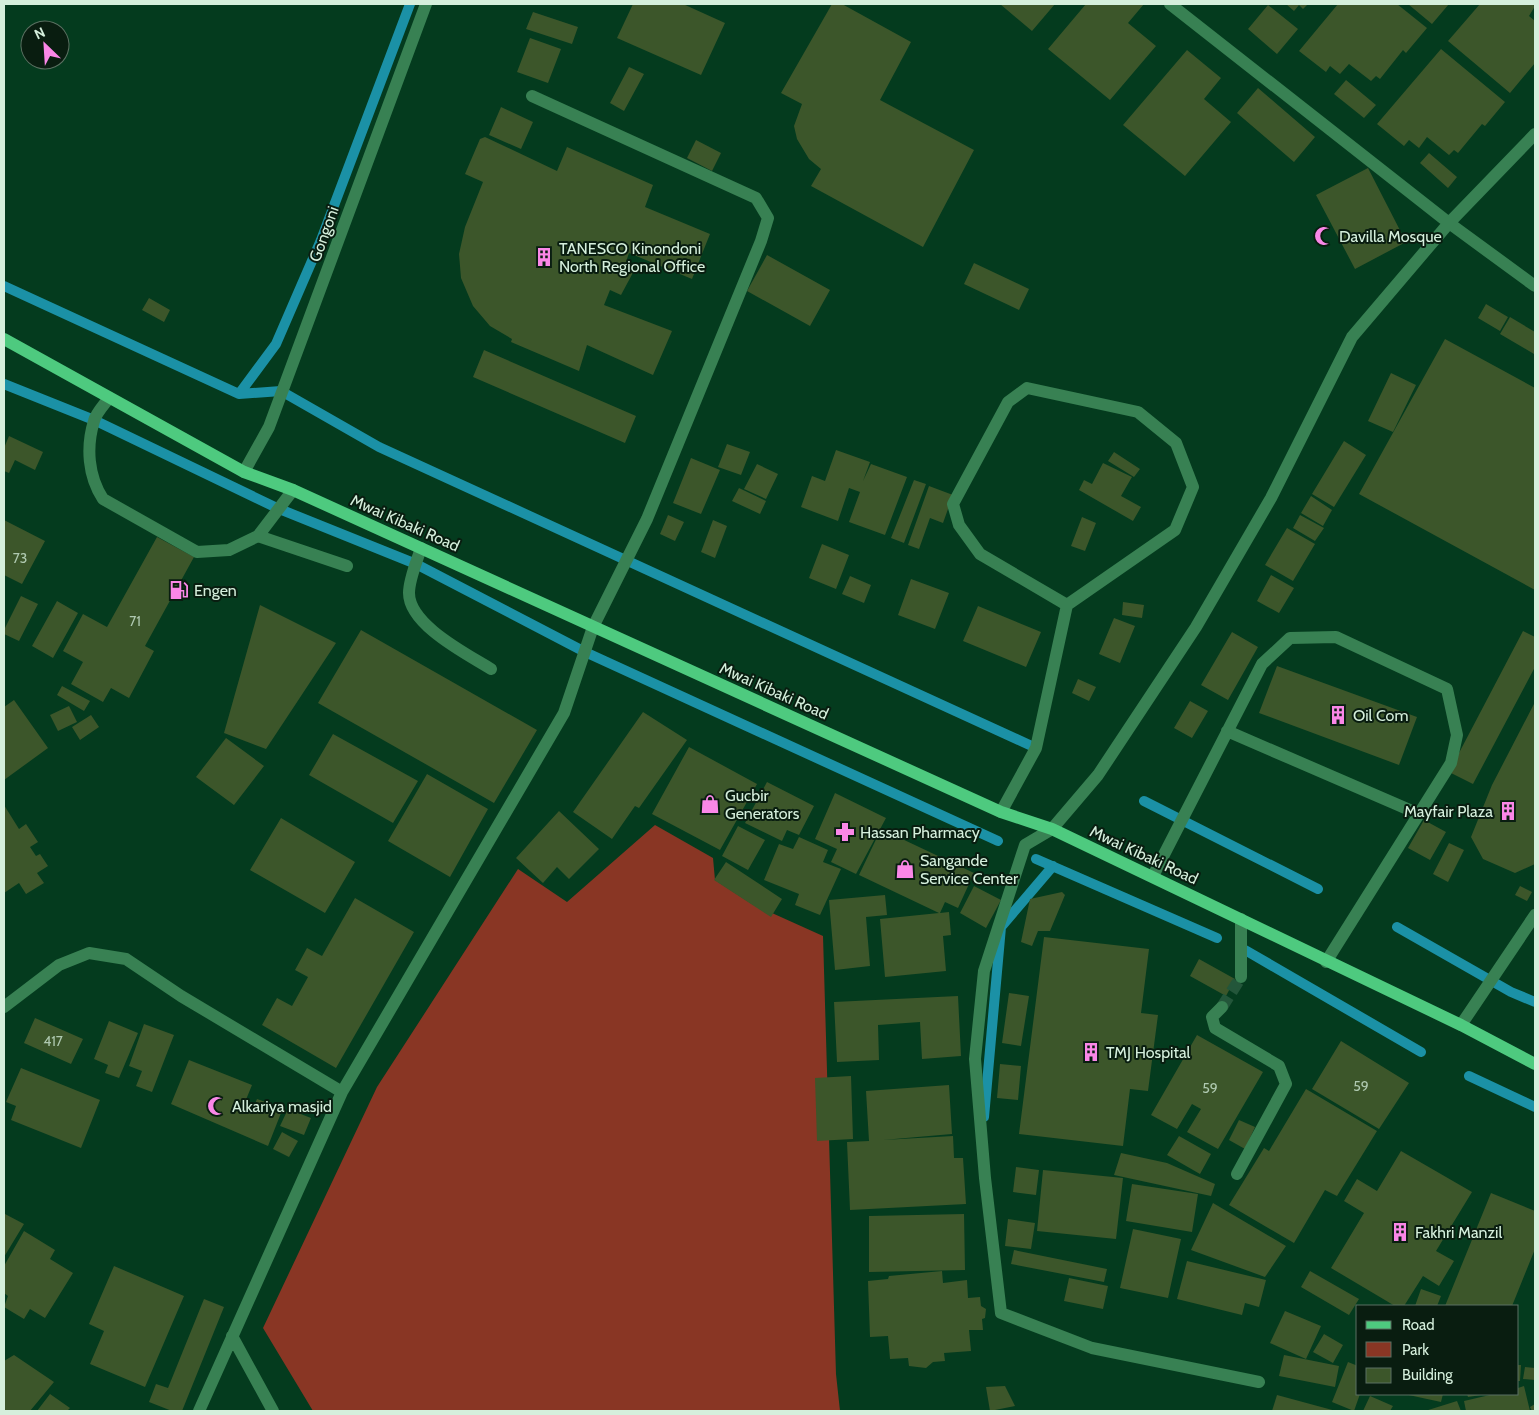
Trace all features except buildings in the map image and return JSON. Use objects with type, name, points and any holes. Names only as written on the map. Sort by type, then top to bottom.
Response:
[{"type":"main road","name":"Mwai Kibaki Road","points":[[4,338],[108,398],[244,472],[293,490],[1001,812],[1052,829],[1153,876],[1326,962],[1461,1025],[1535,1064]]},
{"type":"street","name":"Gongoni","points":[[244,472],[269,427],[426,4]]},
{"type":"street","points":[[1170,4],[1449,223],[1535,286]]},
{"type":"street","points":[[199,1411],[342,1092],[564,713],[593,627],[647,519],[761,240],[768,218],[756,198],[532,96]]},
{"type":"street","points":[[1259,1382],[1092,1348],[1001,1313],[985,1178],[975,1059],[984,971],[1025,845],[1052,829],[1098,775],[1196,627],[1271,498],[1352,337],[1449,223],[1535,134]]},
{"type":"street","points":[[1001,812],[1036,748],[1067,605],[1175,530],[1193,487],[1176,443],[1138,412],[1027,388],[1008,402],[954,504],[959,525],[980,554],[1067,605]]},
{"type":"street","points":[[108,398],[94,420],[89,460],[94,484],[103,499],[197,552],[229,550],[258,536],[293,490]]},
{"type":"street","points":[[258,536],[347,566]]},
{"type":"street","points":[[421,548],[409,593],[414,611],[444,640],[491,669]]},
{"type":"street","points":[[1153,876],[1262,664],[1290,638],[1336,637],[1447,689],[1457,735],[1451,763],[1326,962]]},
{"type":"street","points":[[1227,731],[1419,814]]},
{"type":"street","points":[[1461,1025],[1535,915]]},
{"type":"street","points":[[1241,919],[1241,977]]},
{"type":"street","points":[[4,1007],[59,965],[66,962],[89,953],[126,959],[182,996],[342,1092]]},
{"type":"street","points":[[1222,1007],[1212,1017],[1215,1028],[1279,1066],[1286,1084],[1237,1174]]},
{"type":"street","points":[[232,1336],[273,1411]]},
{"type":"green space","points":[[655,825],[713,858],[715,880],[752,904],[823,936],[836,1374],[840,1411],[313,1411],[263,1328],[377,1087],[518,869],[567,902]]},
{"type":"waterway","points":[[239,394],[276,344],[321,240],[410,4]]},
{"type":"waterway","points":[[4,286],[239,394],[281,391],[379,447],[1036,748]]},
{"type":"waterway","points":[[4,384],[94,420],[277,508],[416,564],[585,652],[998,841]]},
{"type":"waterway","points":[[1144,801],[1318,889]]},
{"type":"waterway","points":[[1036,859],[1217,938]]},
{"type":"waterway","points":[[984,1117],[1001,927],[1053,866]]},
{"type":"waterway","points":[[1397,927],[1511,992],[1535,1002]]},
{"type":"waterway","points":[[1245,950],[1421,1052]]},
{"type":"waterway","points":[[1469,1076],[1535,1107]]},
{"type":"tunnel","points":[[1222,1007],[1241,977]]},
{"type":"place","name":"Davilla Mosque","points":[[1324,236]]},
{"type":"place","name":"TANESCO Kinondoni North Regional Office","points":[[544,257]]},
{"type":"place","name":"Engen","points":[[179,590]]},
{"type":"place","name":"Oil Com","points":[[1338,715]]},
{"type":"place","name":"Gucbir Generators","points":[[710,804]]},
{"type":"place","name":"Mayfair Plaza","points":[[1508,811]]},
{"type":"place","name":"Hassan Pharmacy","points":[[845,832]]},
{"type":"place","name":"Sangande Service Center","points":[[905,869]]},
{"type":"place","name":"TMJ Hospital","points":[[1091,1052]]},
{"type":"place","name":"Alkariya masjid","points":[[217,1106]]},
{"type":"place","name":"Fakhri Manzil","points":[[1400,1232]]}]
